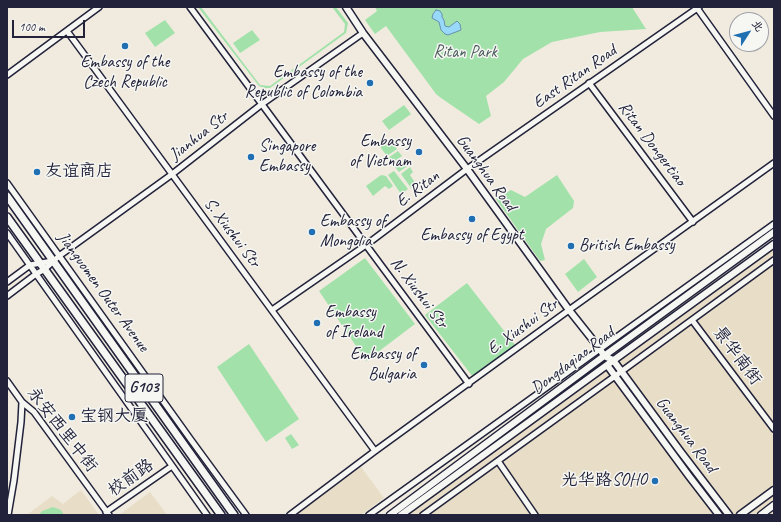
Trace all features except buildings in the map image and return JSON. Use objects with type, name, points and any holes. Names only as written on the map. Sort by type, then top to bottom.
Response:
[{"type":"highway","name":"Jianguomen Outer Avenue","points":[[7,196],[234,515]]},
{"type":"highway","name":"Jianguomen Outer Avenue","points":[[7,216],[221,515]]},
{"type":"main road","name":"Guanghua Road","points":[[346,7],[363,33],[467,169],[604,356]]},
{"type":"main road","name":"Dongdaqiao Road","points":[[390,515],[774,232]]},
{"type":"main road","name":"Dongdaqiao Road","points":[[401,515],[774,244]]},
{"type":"main road","points":[[604,356],[614,360]]},
{"type":"main road","name":"Guanghua Road","points":[[614,360],[729,515]]},
{"type":"main road","name":"Guanghua Road","points":[[607,365],[719,515]]},
{"type":"main road","points":[[740,515],[774,490]]},
{"type":"main road","points":[[760,515],[774,505]]},
{"type":"street","points":[[7,75],[99,7]]},
{"type":"street","name":"N. Xiushui Str","points":[[190,7],[469,384]]},
{"type":"street","points":[[698,8],[774,116]]},
{"type":"street","name":"East Ritan Road","points":[[467,169],[698,8]]},
{"type":"street","name":"S. Xiushui Str","points":[[66,31],[375,451]]},
{"type":"street","name":"Jianhua Str","points":[[53,261],[171,175],[262,104],[363,33]]},
{"type":"street","name":"Ritan Dongertiao","points":[[589,83],[693,222]]},
{"type":"street","name":"E. Xiushui Str","points":[[290,515],[375,451],[774,163]]},
{"type":"street","name":"E. Ritan","points":[[272,310],[366,245],[467,169]]},
{"type":"street","name":"Jianguomen Outer Avenue","points":[[7,183],[246,515]]},
{"type":"street","points":[[369,515],[774,224]]},
{"type":"street","points":[[7,233],[207,515]]},
{"type":"street","points":[[423,515],[622,372],[774,260]]},
{"type":"street","points":[[7,296],[36,274],[43,266],[53,261]]},
{"type":"street","points":[[7,282],[30,265],[43,266]]},
{"type":"street","name":"景华南街","points":[[692,320],[774,429]]},
{"type":"street","name":"Guanghua Road","points":[[604,356],[607,365]]},
{"type":"street","name":"永安西里中街","points":[[7,382],[22,402],[34,412],[108,514]]},
{"type":"street","points":[[8,515],[14,480],[22,402]]},
{"type":"street","points":[[168,422],[191,440]]},
{"type":"street","points":[[498,461],[535,515]]},
{"type":"street","name":"校前路","points":[[108,514],[172,466]]},
{"type":"shaded area","points":[[774,242],[774,515],[393,515],[604,356]]},
{"type":"shaded area","points":[[361,467],[384,498],[361,515],[296,515]]},
{"type":"shaded area","points":[[81,490],[99,515],[27,515],[52,496],[63,504]]},
{"type":"shaded area","points":[[150,492],[167,515],[119,515]]},
{"type":"green space","points":[[198,7],[201,7],[260,85],[270,86],[344,32],[345,24],[332,7],[336,7],[348,23],[346,33],[270,88],[265,88],[259,86]]},
{"type":"green space","name":"Ritan Park","points":[[375,7],[632,7],[646,29],[600,32],[552,42],[523,59],[504,82],[486,96],[491,116],[479,124],[436,94],[386,26],[375,34],[365,20],[377,11]]},
{"type":"green space","points":[[165,20],[175,33],[155,47],[145,33]]},
{"type":"green space","points":[[252,30],[260,40],[240,53],[233,43]]},
{"type":"green space","points":[[404,105],[411,114],[389,130],[382,121]]},
{"type":"green space","points":[[384,138],[389,146],[393,144],[397,149],[387,156],[377,143]]},
{"type":"green space","points":[[398,151],[402,156],[392,163],[388,158]]},
{"type":"green space","points":[[405,159],[409,165],[399,172],[395,167]]},
{"type":"green space","points":[[410,167],[413,172],[410,175],[416,184],[411,188],[401,174]]},
{"type":"green space","points":[[394,171],[408,189],[401,194],[388,175]]},
{"type":"green space","points":[[381,175],[386,176],[393,186],[389,189],[385,186],[373,196],[366,186]]},
{"type":"green space","points":[[557,175],[574,201],[573,208],[546,229],[541,244],[545,260],[540,261],[496,199],[511,190],[525,197]]},
{"type":"green space","points":[[365,258],[415,324],[366,361],[319,291]]},
{"type":"green space","points":[[584,259],[597,277],[578,292],[565,274]]},
{"type":"green space","points":[[467,283],[515,345],[473,377],[425,315]]},
{"type":"green space","points":[[249,344],[299,419],[266,442],[217,367]]},
{"type":"green space","points":[[291,434],[299,445],[292,449],[285,438]]},
{"type":"green space","points":[[53,507],[61,510],[64,515],[39,515],[42,511]]},
{"type":"water","points":[[436,10],[440,11],[442,14],[445,26],[449,27],[457,21],[460,24],[461,30],[448,35],[445,34],[441,30],[439,22],[432,18]]},
{"type":"place","name":"Embassy of the Czech Republic","points":[[125,46]]},
{"type":"place","name":"Embassy of the Republic of Colombia","points":[[370,83]]},
{"type":"place","name":"Embassy of Vietnam","points":[[419,152]]},
{"type":"place","name":"Singapore Embassy","points":[[251,157]]},
{"type":"place","name":"友谊商店","points":[[37,172]]},
{"type":"place","name":"Embassy of Egypt","points":[[472,219]]},
{"type":"place","name":"Embassy of Mongolia","points":[[312,232]]},
{"type":"place","name":"British Embassy","points":[[571,246]]},
{"type":"place","name":"Embassy of Ireland","points":[[317,323]]},
{"type":"place","name":"Embassy of Bulgaria","points":[[424,365]]},
{"type":"place","name":"宝钢大厦","points":[[72,417]]},
{"type":"place","name":"光华路SOHO","points":[[655,481]]}]
